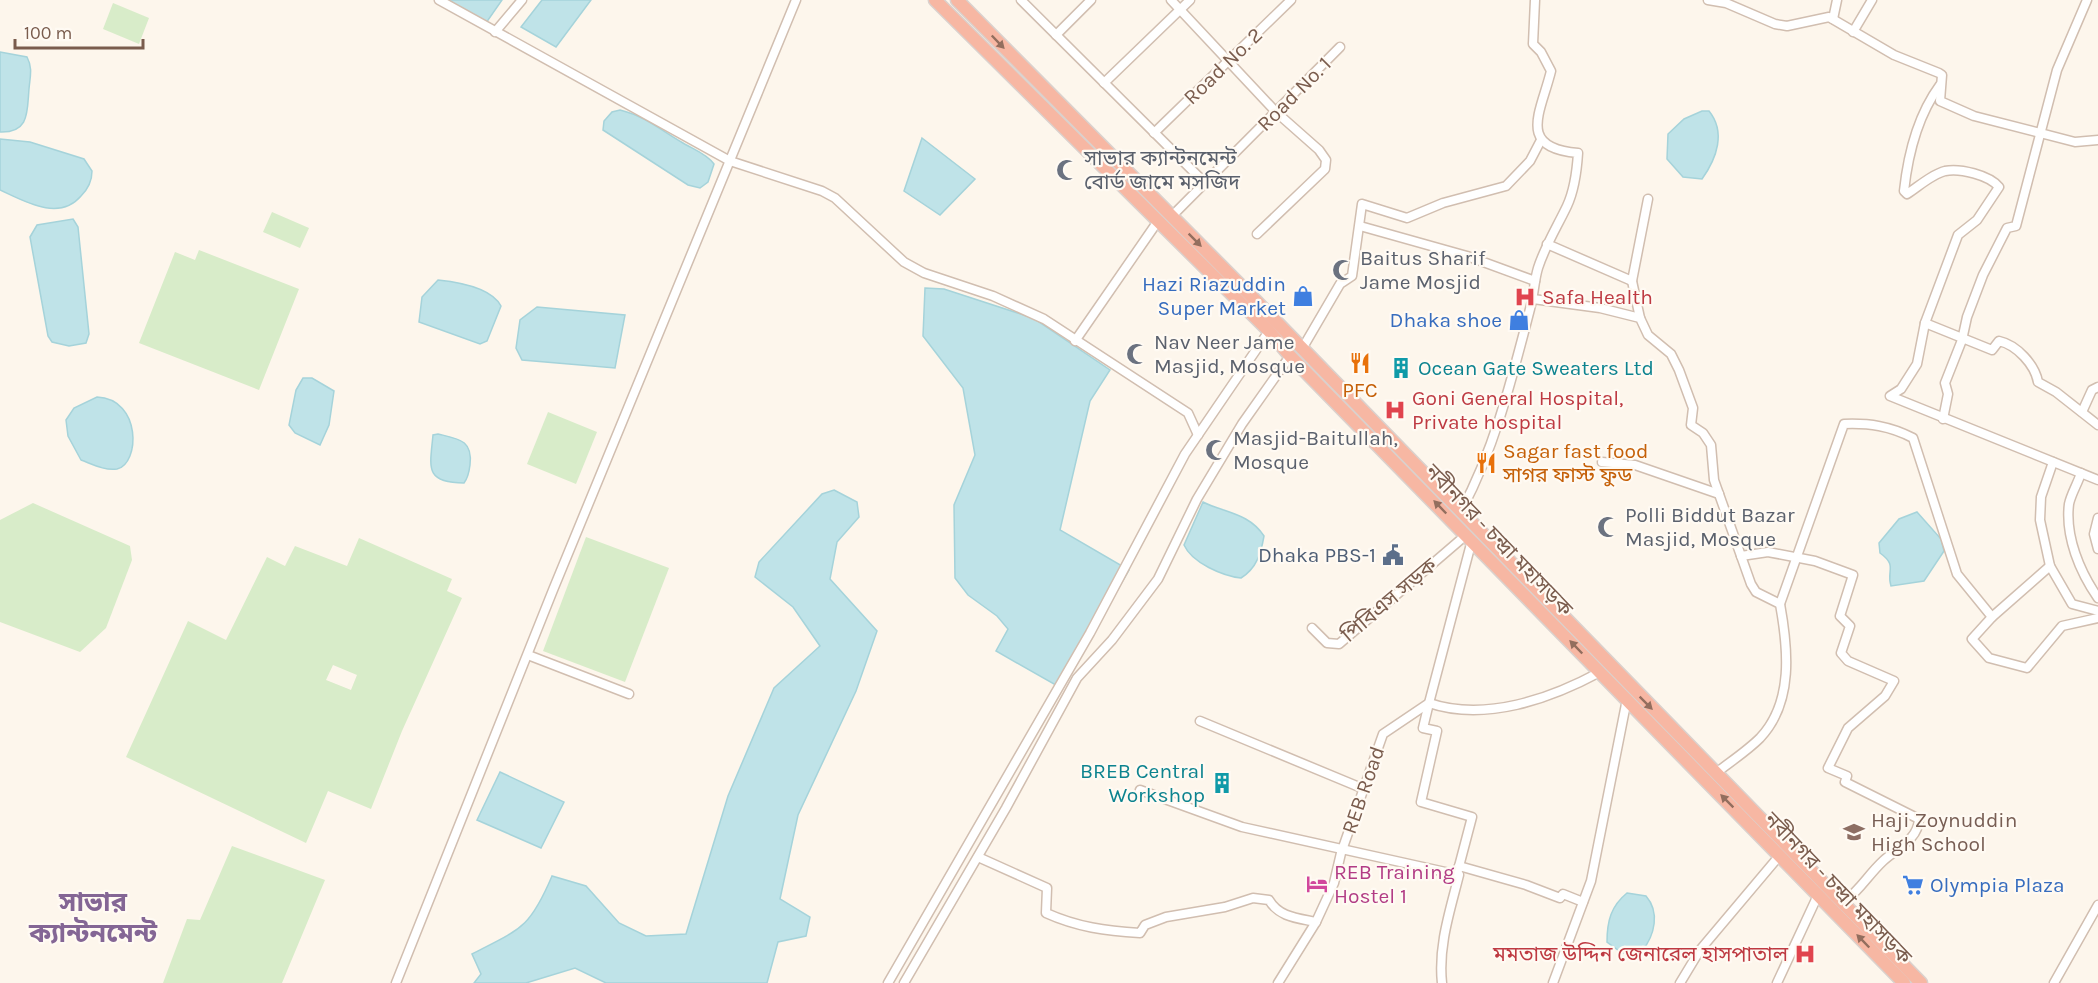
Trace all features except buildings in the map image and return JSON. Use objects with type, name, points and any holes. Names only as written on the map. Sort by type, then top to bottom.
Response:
[{"type":"highway","name":"নবীনগর - চন্দ্রা মহাসড়ক","points":[[935,0],[1269,331],[1290,356],[1904,983]]},
{"type":"highway","name":"নবীনগর - চন্দ্রা মহাসড়ক","points":[[957,0],[1461,511],[1921,983]]},
{"type":"street","points":[[439,0],[730,161],[822,191],[835,198],[904,262],[924,273],[993,296],[1044,319],[1188,413],[1198,435]]},
{"type":"street","points":[[495,32],[522,0]]},
{"type":"street","points":[[396,983],[796,0]]},
{"type":"street","points":[[1021,0],[1205,183]]},
{"type":"street","points":[[1056,35],[1091,0]]},
{"type":"street","points":[[1171,0],[1276,112],[1319,150],[1326,160],[1324,169],[1257,234]]},
{"type":"street","points":[[1104,83],[1190,0]]},
{"type":"street","name":"Road No. 2","points":[[1154,133],[1291,0]]},
{"type":"street","points":[[1302,349],[1340,284],[1352,276],[1362,204],[1407,218],[1443,203],[1506,186],[1518,177],[1530,161],[1541,140],[1536,122],[1551,71],[1541,52],[1533,44],[1535,0]]},
{"type":"street","points":[[1708,0],[1726,3],[1775,24],[1788,26],[1829,17],[1894,55],[1942,75],[1940,101],[1974,116],[2075,142],[2098,140]]},
{"type":"street","points":[[1833,19],[1837,0]]},
{"type":"street","points":[[1853,32],[1872,0]]},
{"type":"street","points":[[1942,419],[1948,394],[1946,383],[1962,340],[1967,317],[1983,275],[2007,228],[2016,226],[2057,70],[2087,0]]},
{"type":"street","name":"Road No. 1","points":[[1171,217],[1340,47]]},
{"type":"street","points":[[1940,85],[1926,104],[1907,166],[1904,191],[1907,194],[1944,171],[1966,172],[1994,180],[1999,187],[1977,220],[1958,235],[1925,323],[1917,364],[1901,389],[1890,396],[1942,419],[2098,480]]},
{"type":"street","points":[[1461,511],[1477,482],[1503,410],[1533,300],[1535,281],[1547,244],[1568,205],[1578,153],[1557,148],[1541,140]]},
{"type":"street","points":[[1648,199],[1632,281],[1640,318],[1648,335],[1671,354],[1694,408],[1690,424],[1703,433],[1711,445],[1714,480],[1756,592],[1780,604]]},
{"type":"street","points":[[1075,341],[1158,221]]},
{"type":"street","points":[[1360,226],[1467,256],[1535,281]]},
{"type":"street","points":[[1547,244],[1632,281]]},
{"type":"street","points":[[1533,300],[1600,309],[1640,318]]},
{"type":"street","points":[[1925,323],[1962,340],[1992,350],[1999,341],[2005,343],[2035,368],[2038,382],[2056,392],[2098,425]]},
{"type":"street","points":[[888,983],[1090,633],[1185,454],[1269,331]]},
{"type":"street","points":[[904,983],[978,857],[1077,678],[1112,640],[1158,579],[1197,499],[1242,424],[1290,356]]},
{"type":"street","points":[[2082,412],[2092,390],[2098,387]]},
{"type":"street","points":[[1716,773],[1760,738],[1783,698],[1786,638],[1780,604],[1844,424],[1868,423],[1895,429],[1913,438],[1957,574],[1992,617]]},
{"type":"street","points":[[1602,462],[1635,465],[1719,494]]},
{"type":"street","points":[[2053,462],[2041,497],[2040,519],[2050,566],[2072,604],[2098,611]]},
{"type":"street","points":[[2081,473],[2069,504],[2071,531],[2083,576],[2098,598]]},
{"type":"street","points":[[2098,518],[2094,534],[2098,549]]},
{"type":"street","points":[[1443,983],[1440,961],[1459,875],[1458,870],[1472,816],[1421,802],[1437,731],[1423,728],[1469,537]]},
{"type":"street","name":"পিবিএস সড়ক","points":[[1312,628],[1326,642],[1339,644],[1469,537]]},
{"type":"street","points":[[1741,556],[1768,552],[1796,557],[1853,575],[1840,616],[1850,626],[1841,653],[1848,661],[1894,681],[1885,696],[1848,728],[1828,768],[1847,776],[1845,782],[1919,819],[1918,827],[1909,840],[1882,862],[1862,888],[1844,902]]},
{"type":"street","points":[[2050,566],[1992,617],[1972,639],[1989,658],[2027,668],[2062,626],[2098,618]]},
{"type":"street","points":[[528,654],[629,694]]},
{"type":"street","points":[[1429,703],[1474,711],[1496,708],[1551,694],[1600,672]]},
{"type":"street","points":[[1553,983],[1591,881],[1627,699]]},
{"type":"street","name":"REB Road","points":[[1278,983],[1316,922],[1334,883],[1343,848],[1383,734],[1429,703]]},
{"type":"street","points":[[1200,721],[1364,789]]},
{"type":"street","points":[[1140,790],[1242,827],[1343,848],[1352,853],[1458,870],[1526,885],[1560,898],[1563,894],[1583,902]]},
{"type":"street","points":[[1680,983],[1700,950],[1780,855]]},
{"type":"street","points":[[978,857],[1047,888],[1046,913],[1072,925],[1101,931],[1140,933],[1145,925],[1166,917],[1225,907],[1253,898],[1269,900],[1275,910],[1284,915],[1316,922]]},
{"type":"street","points":[[1777,983],[1818,895]]},
{"type":"street","points":[[2054,983],[2097,911]]},
{"type":"green space","points":[[113,3],[149,18],[139,44],[103,29]]},
{"type":"green space","points":[[272,212],[309,228],[300,248],[263,232]]},
{"type":"green space","points":[[199,250],[299,289],[259,390],[139,343],[175,252],[195,260]]},
{"type":"green space","points":[[548,412],[597,432],[576,484],[527,464]]},
{"type":"green space","points":[[33,503],[130,546],[132,560],[106,628],[80,652],[0,622],[0,520]]},
{"type":"green space","points":[[586,537],[669,568],[625,682],[543,651]]},
{"type":"green space","points":[[359,538],[452,579],[447,591],[462,598],[402,731],[371,809],[328,791],[306,843],[126,757],[188,621],[226,640],[267,557],[285,566],[295,546],[347,566]],"holes":[[[333,665],[357,675],[351,690],[326,680]]]},
{"type":"green space","points":[[232,846],[325,880],[282,983],[163,983],[187,919],[200,920]]},
{"type":"water","points":[[447,0],[502,0],[486,23]]},
{"type":"water","points":[[542,0],[591,0],[556,47],[521,27]]},
{"type":"water","points":[[0,52],[27,57],[31,73],[27,113],[22,125],[17,129],[0,132]]},
{"type":"water","points":[[620,110],[645,120],[708,157],[714,164],[708,182],[700,188],[688,185],[603,130],[604,121],[612,112]]},
{"type":"water","points":[[1702,111],[1709,111],[1714,119],[1718,145],[1712,162],[1702,179],[1683,177],[1667,159],[1668,134],[1684,119]]},
{"type":"water","points":[[922,138],[975,179],[940,215],[904,191]]},
{"type":"water","points":[[0,139],[30,142],[84,159],[92,171],[88,188],[72,204],[62,208],[30,204],[0,190]]},
{"type":"water","points":[[73,219],[78,227],[89,334],[86,343],[69,346],[52,342],[48,336],[30,237],[37,225]]},
{"type":"water","points":[[438,280],[482,290],[490,294],[501,306],[487,341],[480,344],[419,322],[422,297]]},
{"type":"water","points":[[925,288],[944,289],[1033,318],[1110,370],[1090,401],[1060,530],[1129,570],[1061,688],[996,651],[1008,629],[997,616],[968,595],[955,578],[954,505],[975,455],[963,388],[923,336]]},
{"type":"water","points":[[537,307],[625,315],[615,368],[522,360],[516,348],[520,320]]},
{"type":"water","points":[[303,378],[312,378],[334,391],[329,425],[320,445],[295,433],[289,425],[296,390]]},
{"type":"water","points":[[97,397],[112,400],[122,408],[129,419],[133,445],[125,465],[117,469],[103,468],[81,460],[68,436],[66,420],[74,408]]},
{"type":"water","points":[[433,435],[458,439],[467,446],[470,465],[464,483],[442,480],[432,471]]},
{"type":"water","points":[[834,490],[857,502],[859,517],[837,542],[830,579],[877,631],[856,691],[798,815],[780,899],[810,917],[806,936],[778,942],[767,983],[606,983],[575,968],[526,983],[474,983],[481,974],[472,954],[502,939],[522,925],[537,907],[552,876],[586,886],[619,923],[646,936],[686,934],[728,796],[774,688],[820,646],[793,607],[755,577],[759,562],[822,494]]},
{"type":"water","points":[[1203,502],[1244,518],[1258,528],[1264,536],[1257,560],[1251,570],[1241,578],[1209,568],[1188,552],[1184,545]]},
{"type":"water","points":[[1917,512],[1941,539],[1944,551],[1924,581],[1891,586],[1889,561],[1880,553],[1879,543],[1899,519]]},
{"type":"water","points":[[500,772],[564,802],[541,848],[477,820]]},
{"type":"water","points":[[1627,893],[1646,896],[1653,909],[1654,924],[1650,938],[1642,951],[1622,953],[1607,942],[1607,934],[1614,909]]},
{"type":"place","name":"সাভার ক্যান্টনমেন্ট বোর্ড জামে মসজিদ","points":[[1067,170]]},
{"type":"place","name":"Baitus Sharif Jame Mosjid","points":[[1343,270]]},
{"type":"place","name":"Hazi Riazuddin Super Market","points":[[1303,296]]},
{"type":"place","name":"Safa Health","points":[[1525,297]]},
{"type":"place","name":"Dhaka shoe","points":[[1519,320]]},
{"type":"place","name":"Nav Neer Jame Masjid, Mosque","points":[[1137,354]]},
{"type":"place","name":"PFC","points":[[1360,363]]},
{"type":"place","name":"Ocean Gate Sweaters Ltd","points":[[1401,368]]},
{"type":"place","name":"Goni General Hospital, Private hospital","points":[[1395,410]]},
{"type":"place","name":"Masjid-Baitullah, Mosque","points":[[1216,450]]},
{"type":"place","name":"Sagar fast food সাগর ফাস্ট ফুড","points":[[1486,463]]},
{"type":"place","name":"Polli Biddut Bazar Masjid, Mosque","points":[[1608,527]]},
{"type":"place","name":"Dhaka PBS-1","points":[[1393,555]]},
{"type":"place","name":"BREB Central Workshop","points":[[1222,783]]},
{"type":"place","name":"Haji Zoynuddin High School","points":[[1854,832]]},
{"type":"place","name":"REB Training Hostel 1","points":[[1317,884]]},
{"type":"place","name":"Olympia Plaza","points":[[1913,885]]},
{"type":"place","name":"মমতাজ উদ্দিন জেনারেল হাসপাতাল","points":[[1805,954]]},
{"type":"district","name":"সাভার ক্যান্টনমেন্ট","points":[[93,918]]}]
